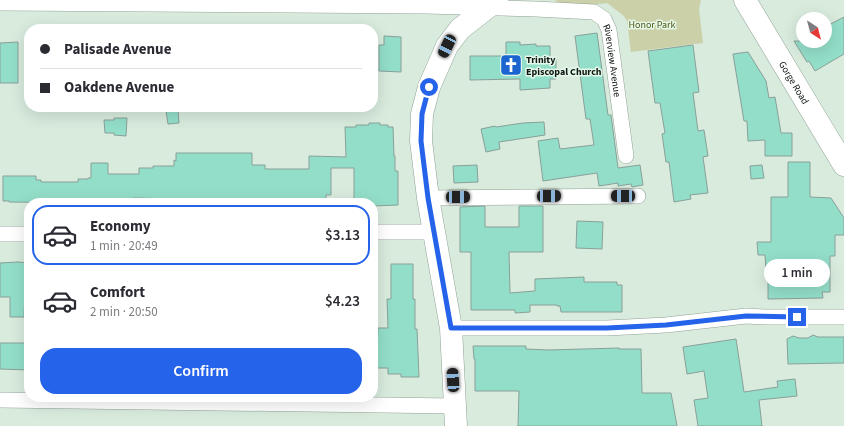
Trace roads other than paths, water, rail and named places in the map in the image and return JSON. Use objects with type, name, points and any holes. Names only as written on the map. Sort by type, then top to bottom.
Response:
[{"type":"main road","name":"Gorge Road","points":[[745,0],[844,165]]},
{"type":"main road","points":[[455,416],[451,328],[428,198],[421,141],[422,114],[429,87],[451,40],[460,29],[492,4]]},
{"type":"street","name":"Riverview Avenue","points":[[0,4],[342,6],[492,4],[594,12],[604,19],[608,30],[626,156]]},
{"type":"street","points":[[428,198],[638,196]]},
{"type":"street","points":[[378,232],[434,232]]},
{"type":"street","points":[[0,234],[24,234]]},
{"type":"street","points":[[451,328],[607,328],[666,325],[746,316],[844,317]]},
{"type":"street","points":[[0,400],[24,401]]},
{"type":"street","points":[[57,402],[455,416]]},
{"type":"place","name":"Trinity Episcopal Church","points":[[511,65]]},
{"type":"park label","name":"Honor Park","points":[[652,24]]}]
